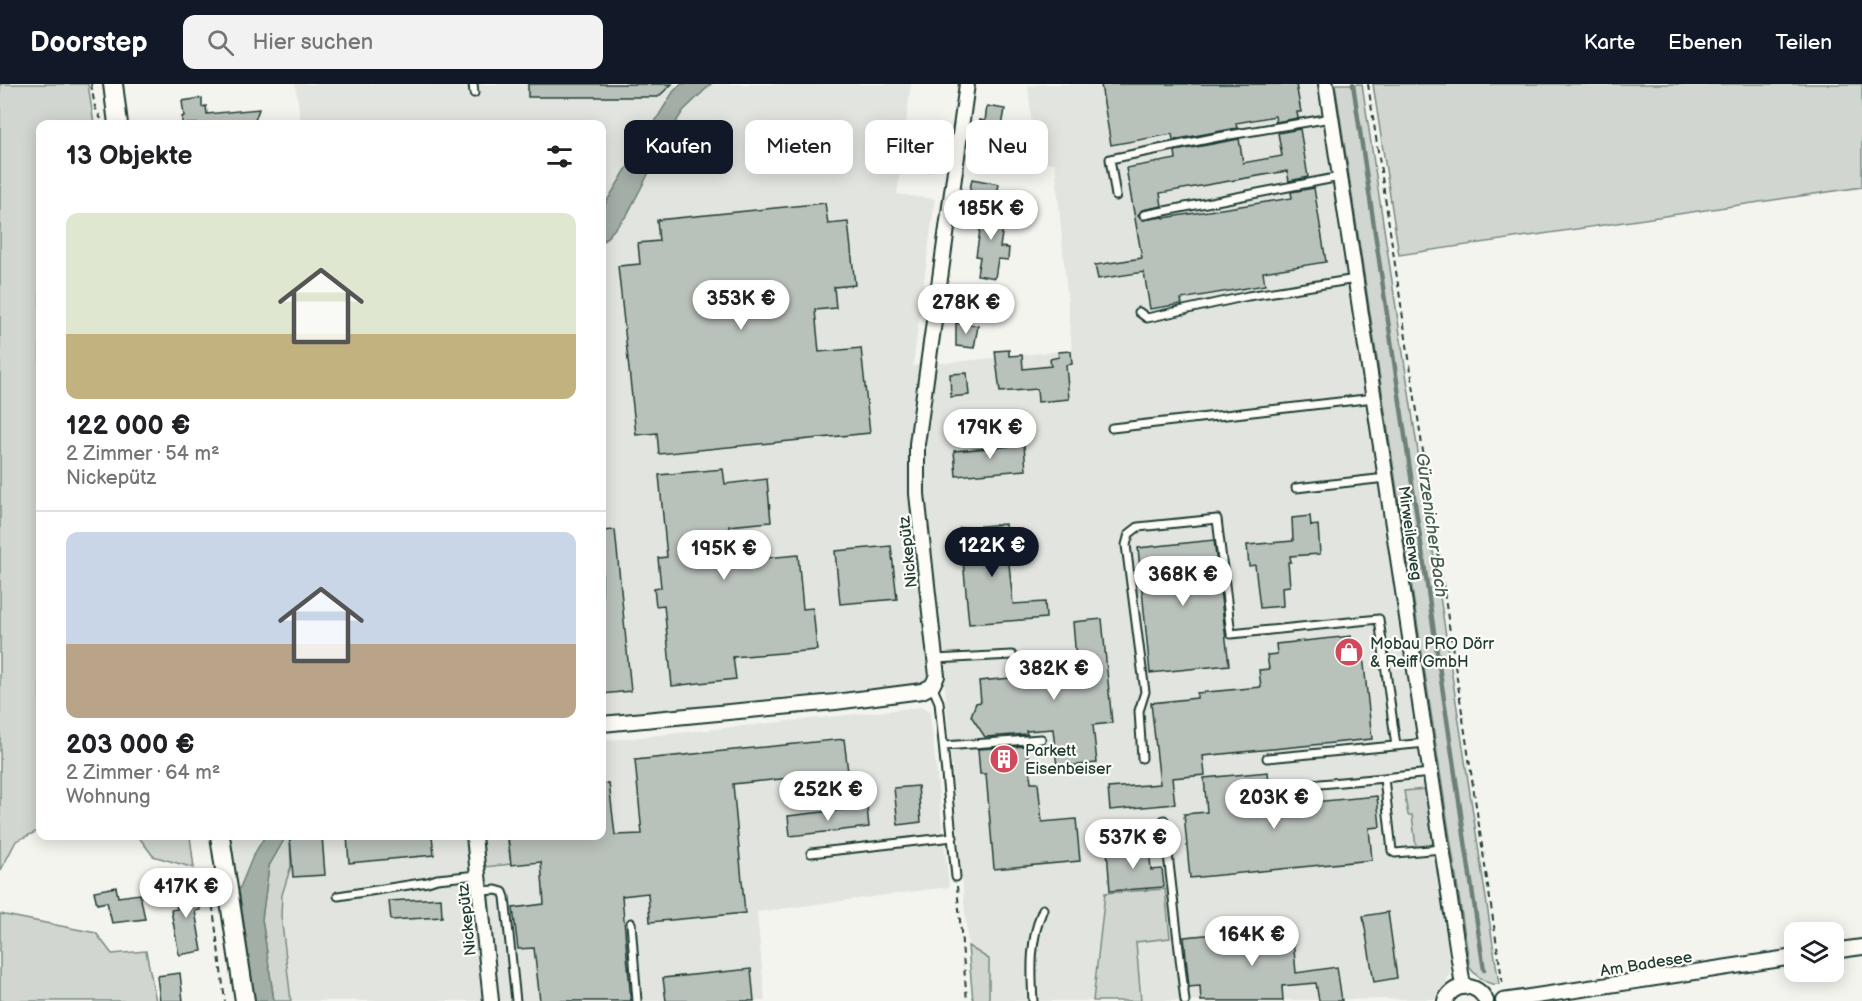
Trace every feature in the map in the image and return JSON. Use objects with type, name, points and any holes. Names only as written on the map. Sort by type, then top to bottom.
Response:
[{"type":"main road","points":[[112,84],[117,120]]},
{"type":"main road","points":[[221,840],[245,1001]]},
{"type":"street","name":"Nickepütz","points":[[932,686],[937,676],[917,494],[917,444],[967,84]]},
{"type":"street","name":"Mirweilerweg","points":[[1326,84],[1463,986]]},
{"type":"street","points":[[606,724],[922,692],[932,686]]},
{"type":"street","name":"Nickepütz","points":[[474,840],[491,1001]]},
{"type":"street","points":[[1844,949],[1862,947]]},
{"type":"street","name":"Am Badesee","points":[[1504,1001],[1784,959]]},
{"type":"street","points":[[1445,1001],[1454,989],[1463,986],[1478,990],[1486,1001]]},
{"type":"lane","points":[[473,84],[474,93]]},
{"type":"lane","points":[[1116,196],[1110,159],[1208,138],[1331,118]]},
{"type":"lane","points":[[1144,215],[1340,177]]},
{"type":"lane","points":[[1139,312],[1147,318],[1248,296],[1356,279]]},
{"type":"lane","points":[[1112,428],[1374,398]]},
{"type":"lane","points":[[1296,488],[1386,478]]},
{"type":"lane","points":[[1142,758],[1139,711],[1145,692],[1126,545],[1129,534],[1138,527],[1217,519],[1231,634],[1378,619],[1396,746]]},
{"type":"lane","points":[[935,659],[1012,655]]},
{"type":"lane","points":[[932,686],[939,702],[956,877]]},
{"type":"lane","points":[[944,746],[1041,739]]},
{"type":"lane","points":[[1267,758],[1426,743]]},
{"type":"lane","points":[[1278,788],[1430,773]]},
{"type":"lane","points":[[1384,778],[1392,851],[1442,849]]},
{"type":"lane","points":[[1164,820],[1185,1001]]},
{"type":"lane","points":[[811,853],[952,837]]},
{"type":"lane","points":[[338,896],[436,879],[478,875]]},
{"type":"lane","points":[[480,891],[496,890],[503,892],[505,897],[516,1001]]},
{"type":"lane","points":[[1032,1001],[1033,942],[1042,909]]},
{"type":"lane","points":[[631,923],[637,1001]]},
{"type":"path","points":[[91,84],[95,107],[101,120]]},
{"type":"path","points":[[1368,84],[1504,1001]]},
{"type":"path","points":[[956,877],[968,1001]]},
{"type":"path","points":[[209,880],[225,1001]]},
{"type":"shaded area","points":[[0,84],[88,84],[93,120],[36,120],[36,832],[16,841],[0,872]]},
{"type":"shaded area","points":[[295,84],[681,84],[673,92],[656,120],[624,120],[624,173],[606,202],[606,120],[300,120]]},
{"type":"shaded area","points":[[681,84],[711,84],[683,111],[677,120],[656,120],[673,92]]},
{"type":"shaded area","points":[[711,84],[911,84],[906,120],[865,120],[865,174],[900,174],[897,194],[935,199],[913,366],[1072,350],[1055,163],[1048,163],[1048,120],[1031,120],[1028,86],[1043,84],[1320,84],[1450,964],[1445,986],[1435,999],[1141,1001],[1136,942],[1166,900],[1165,889],[1098,950],[1093,1001],[989,1001],[989,959],[968,946],[944,681],[606,716],[606,239],[627,215],[648,174],[733,174],[733,120],[677,120],[683,111]]},
{"type":"shaded area","points":[[1335,84],[1362,84],[1499,984],[1491,984],[1483,980],[1470,968]]},
{"type":"shaded area","points":[[1373,84],[1862,84],[1862,187],[1399,255]]},
{"type":"shaded area","points":[[624,173],[648,174],[627,215],[606,239],[606,202]]},
{"type":"shaded area","points":[[922,707],[930,712],[949,887],[757,912],[765,1001],[499,1001],[485,867],[510,864],[507,840],[606,840],[606,741]]},
{"type":"shaded area","points":[[1425,789],[1433,844],[1416,847],[1412,815],[1408,815],[1404,791]]},
{"type":"shaded area","points":[[141,840],[190,840],[194,868],[153,856]]},
{"type":"shaded area","points":[[232,840],[263,840],[253,856],[239,890]]},
{"type":"shaded area","points":[[263,840],[284,840],[269,866],[262,919],[274,1001],[255,1001],[239,890],[253,856]]},
{"type":"shaded area","points":[[284,840],[290,840],[291,866],[282,895],[281,915],[291,1001],[274,1001],[262,919],[269,866]]},
{"type":"shaded area","points":[[290,840],[467,840],[485,1001],[292,1001],[281,915],[283,895],[291,866]]},
{"type":"shaded area","points":[[482,840],[508,840],[511,864],[485,867]]},
{"type":"shaded area","points":[[1165,889],[1170,938],[1136,942],[1141,1001],[1093,1001],[1105,893]]},
{"type":"shaded area","points":[[0,914],[96,933],[112,954],[146,951],[156,1001],[0,1001]]},
{"type":"shaded area","points":[[968,946],[989,959],[989,1001],[973,1001]]},
{"type":"building","points":[[528,84],[672,84],[658,97],[528,97]]},
{"type":"building","points":[[1296,84],[1301,112],[1297,112],[1298,118],[1276,122],[1275,116],[1236,123],[1237,128],[1173,140],[1172,134],[1111,145],[1101,85]]},
{"type":"building","points":[[202,98],[202,107],[206,106],[207,114],[259,109],[255,120],[182,120],[184,116],[182,101]]},
{"type":"building","points":[[987,106],[1005,109],[1003,120],[985,120]]},
{"type":"building","points":[[1300,129],[1308,177],[1289,181],[1287,171],[1160,193],[1162,206],[1142,210],[1138,215],[1143,220],[1164,218],[1292,198],[1291,192],[1314,188],[1326,262],[1263,272],[1265,285],[1181,299],[1182,304],[1150,309],[1144,272],[1098,279],[1095,265],[1142,258],[1126,168],[1176,159],[1175,151],[1239,139],[1243,163],[1282,156],[1278,133]]},
{"type":"building","points":[[972,179],[999,184],[995,204],[968,199]]},
{"type":"building","points":[[825,203],[828,224],[848,222],[855,285],[834,287],[836,308],[815,310],[819,352],[861,348],[870,433],[659,454],[657,433],[636,435],[618,266],[640,264],[638,243],[659,241],[657,220]]},
{"type":"building","points":[[984,205],[1006,208],[1000,247],[1009,248],[1008,260],[998,259],[995,278],[977,275],[980,257],[976,256]]},
{"type":"building","points":[[956,323],[978,326],[974,348],[956,346]]},
{"type":"building","points":[[1009,350],[1009,356],[1022,355],[1023,369],[1051,366],[1050,359],[1059,357],[1058,352],[1071,351],[1072,364],[1066,365],[1069,399],[1038,402],[1037,389],[1000,392],[995,351]]},
{"type":"building","points":[[967,373],[969,395],[951,397],[950,374]]},
{"type":"building","points":[[1024,445],[1026,470],[956,476],[954,451]]},
{"type":"building","points":[[723,469],[725,484],[767,479],[771,522],[729,526],[732,561],[798,555],[803,609],[813,608],[817,650],[733,657],[736,679],[672,686],[664,605],[656,606],[654,588],[661,587],[658,558],[667,557],[659,475]]},
{"type":"building","points":[[1310,516],[1311,526],[1318,525],[1320,554],[1290,556],[1291,562],[1288,562],[1290,586],[1282,587],[1283,606],[1260,608],[1255,565],[1249,566],[1247,545],[1293,541],[1292,518]]},
{"type":"building","points":[[1005,524],[1013,604],[1045,602],[1046,618],[969,624],[960,528]]},
{"type":"building","points":[[615,530],[631,691],[606,694],[606,531]]},
{"type":"building","points":[[1214,540],[1229,665],[1150,673],[1138,548]]},
{"type":"building","points":[[891,546],[897,599],[840,604],[835,551]]},
{"type":"building","points":[[1102,619],[1112,723],[1093,725],[1097,763],[1057,767],[1053,729],[1026,731],[1027,734],[985,737],[971,716],[976,703],[981,702],[979,681],[1077,672],[1073,622]]},
{"type":"building","points":[[1351,636],[1353,656],[1363,655],[1372,739],[1203,756],[1205,775],[1172,778],[1175,804],[1110,810],[1108,788],[1160,784],[1151,703],[1197,698],[1197,693],[1261,687],[1259,670],[1269,669],[1267,655],[1277,654],[1276,644]]},
{"type":"building","points":[[844,739],[848,772],[733,784],[745,913],[650,922],[648,893],[622,896],[631,1001],[540,1001],[534,948],[518,949],[513,908],[544,904],[541,862],[511,865],[508,840],[606,840],[606,783],[609,783],[615,835],[642,834],[635,760]]},
{"type":"building","points":[[1027,746],[1031,783],[1038,783],[1042,822],[1076,819],[1080,861],[994,869],[986,774],[980,774],[978,749]]},
{"type":"building","points":[[1268,772],[1271,806],[1377,796],[1380,827],[1369,828],[1372,860],[1190,878],[1184,814],[1207,812],[1204,778]]},
{"type":"building","points":[[918,786],[921,822],[898,825],[894,788]]},
{"type":"building","points":[[867,807],[869,827],[790,836],[788,816]]},
{"type":"building","points":[[290,840],[322,840],[325,875],[293,877]]},
{"type":"building","points":[[347,840],[432,840],[434,855],[349,863]]},
{"type":"building","points":[[1149,846],[1151,870],[1162,869],[1164,887],[1110,891],[1107,850]]},
{"type":"building","points":[[191,879],[192,889],[196,889],[200,910],[195,911],[202,951],[179,955],[171,910],[177,909],[174,892],[178,891],[177,881]]},
{"type":"building","points":[[116,887],[118,897],[140,894],[145,919],[112,923],[107,902],[97,904],[94,891]]},
{"type":"building","points":[[441,898],[442,917],[391,920],[389,901]]},
{"type":"building","points":[[1388,912],[1397,978],[1374,982],[1363,916]]},
{"type":"building","points":[[1292,927],[1296,973],[1337,967],[1342,1001],[1319,1001],[1316,983],[1282,986],[1283,1001],[1201,1001],[1200,986],[1189,987],[1184,937]]},
{"type":"building","points":[[751,969],[754,1001],[666,1001],[663,978]]},
{"type":"building","points":[[180,973],[183,1001],[160,1001],[157,976]]},
{"type":"waterway","name":"Gürzenicher Bach","points":[[1353,84],[1484,970]]},
{"type":"place","name":"Mobau PRO Dörr & Reiff GmbH","points":[[1349,652]]},
{"type":"place","name":"Parkett Eisenbeiser","points":[[1004,759]]}]
